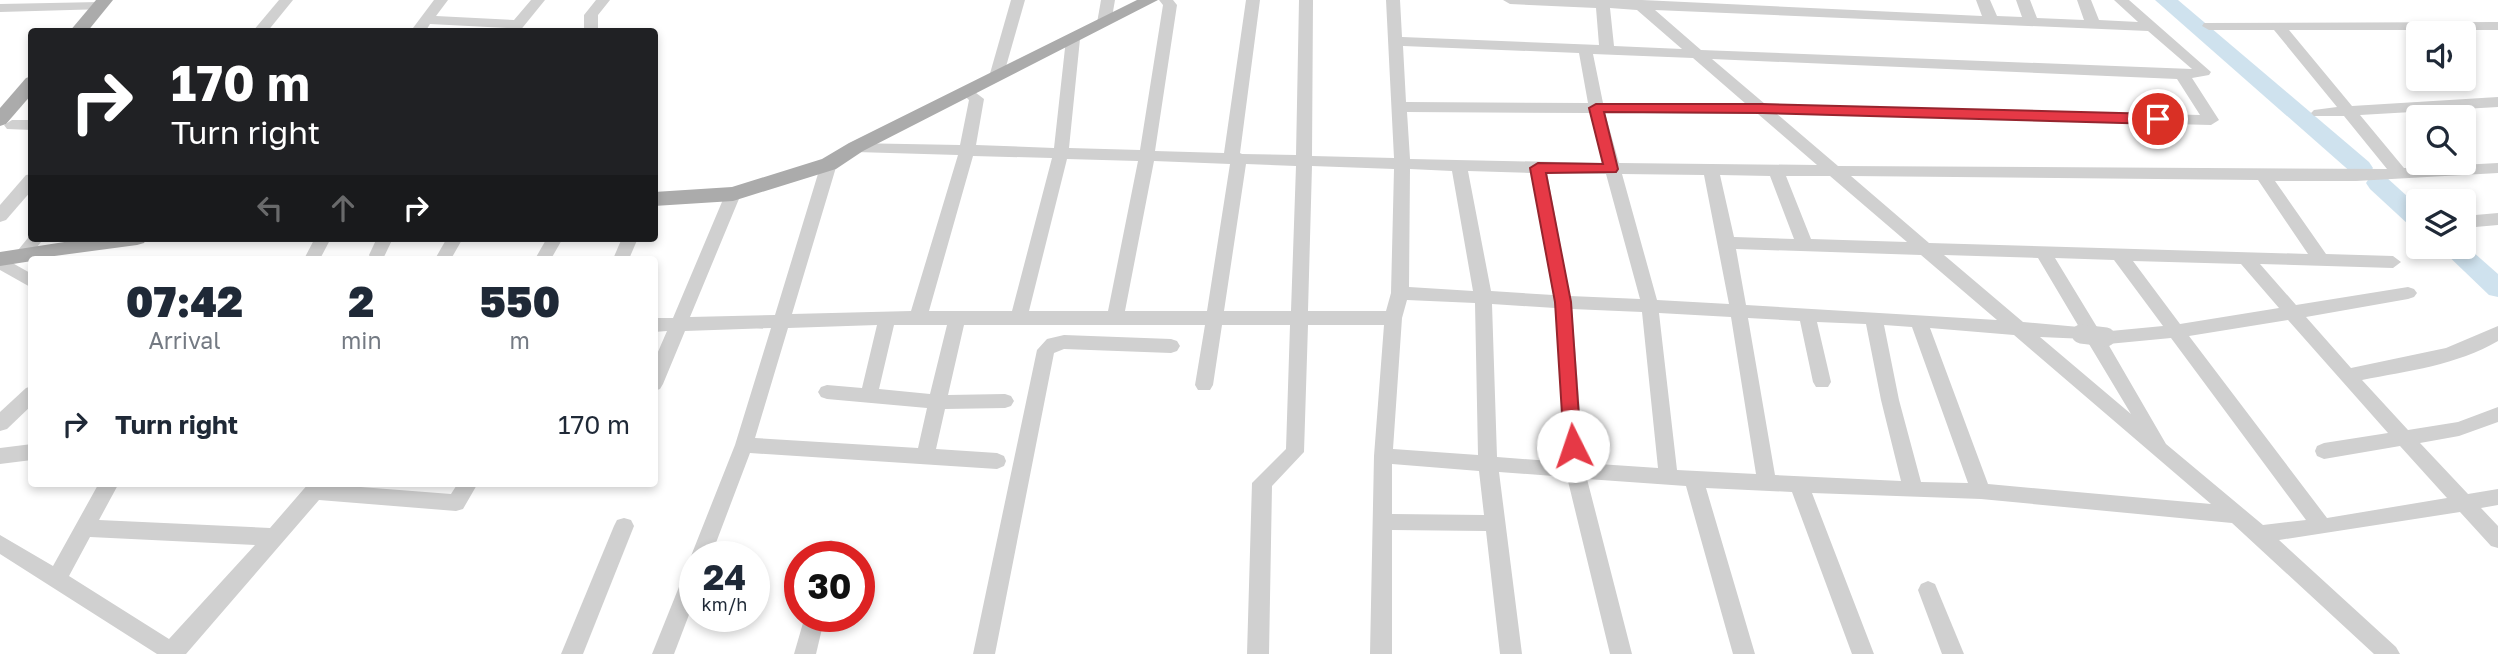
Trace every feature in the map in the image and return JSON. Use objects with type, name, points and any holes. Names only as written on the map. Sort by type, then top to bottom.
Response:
[{"type":"main road","points":[[98,28],[122,0]]},
{"type":"main road","points":[[658,199],[733,194],[829,164],[856,147],[1150,0]]},
{"type":"main road","points":[[81,28],[103,3]]},
{"type":"main road","points":[[4,120],[28,87]]},
{"type":"main road","points":[[4,120],[28,106]]},
{"type":"main road","points":[[0,261],[86,242]]},
{"type":"street","points":[[262,28],[286,0]]},
{"type":"street","points":[[421,26],[441,0]]},
{"type":"street","points":[[421,26],[514,28],[538,0]]},
{"type":"street","points":[[591,28],[592,15],[603,0]]},
{"type":"street","points":[[996,77],[1018,0]]},
{"type":"street","points":[[1104,23],[1108,0]]},
{"type":"street","points":[[1115,318],[1147,155],[1170,5],[1166,0]]},
{"type":"street","points":[[1204,385],[1235,158],[1252,0]]},
{"type":"street","points":[[1258,654],[1262,484],[1296,452],[1306,0]]},
{"type":"street","points":[[1381,654],[1382,456],[1394,318],[1400,293],[1402,163],[1393,0]]},
{"type":"street","points":[[1510,0],[1603,5],[1691,3],[1872,7],[1934,16],[2154,27]]},
{"type":"street","points":[[1929,0],[1934,16]]},
{"type":"street","points":[[1983,0],[1991,19]]},
{"type":"street","points":[[2023,0],[2031,21]]},
{"type":"street","points":[[2084,0],[2093,24]]},
{"type":"street","points":[[1395,41],[2182,75],[2204,72],[2121,0]]},
{"type":"street","points":[[0,8],[103,3]]},
{"type":"street","points":[[1637,3],[2259,534],[2389,654]]},
{"type":"street","points":[[1603,5],[1606,50]]},
{"type":"street","points":[[2209,26],[2498,26]]},
{"type":"street","points":[[2277,26],[2400,174]]},
{"type":"street","points":[[1019,318],[1061,153],[1073,39]]},
{"type":"street","points":[[1585,49],[1611,169],[1650,306],[1668,477]]},
{"type":"street","points":[[1399,107],[1762,109],[2211,120],[2182,75]]},
{"type":"street","points":[[918,318],[967,150],[977,99],[967,91]]},
{"type":"street","points":[[2319,113],[2498,102]]},
{"type":"street","points":[[4,120],[28,124]]},
{"type":"street","points":[[856,147],[1459,166],[1838,172],[2263,176],[2400,174],[2498,168]]},
{"type":"street","points":[[707,541],[744,445],[829,164]]},
{"type":"street","points":[[1459,166],[1483,297],[1488,464],[1511,654]]},
{"type":"street","points":[[1538,168],[1563,302],[1575,470],[1621,654]]},
{"type":"street","points":[[1711,170],[1727,243],[1766,483]]},
{"type":"street","points":[[1776,171],[1805,246]]},
{"type":"street","points":[[2263,176],[2321,259]]},
{"type":"street","points":[[0,216],[28,184]]},
{"type":"street","points":[[658,374],[733,194]]},
{"type":"street","points":[[2476,221],[2497,220]]},
{"type":"street","points":[[22,254],[32,242]]},
{"type":"street","points":[[377,255],[383,242]]},
{"type":"street","points":[[1727,243],[2121,257],[2393,262]]},
{"type":"street","points":[[2044,254],[2166,455]]},
{"type":"street","points":[[2121,257],[2322,527]]},
{"type":"street","points":[[2248,260],[2347,376],[2498,540]]},
{"type":"street","points":[[0,261],[28,279]]},
{"type":"street","points":[[1400,293],[1919,321],[2118,338],[2408,293]]},
{"type":"street","points":[[1807,315],[1822,382]]},
{"type":"street","points":[[869,395],[887,318]]},
{"type":"street","points":[[658,325],[887,318],[1394,318]]},
{"type":"street","points":[[925,457],[957,318]]},
{"type":"street","points":[[1874,319],[1890,400],[1913,490]]},
{"type":"street","points":[[1919,321],[1939,383],[1981,491]]},
{"type":"street","points":[[2347,376],[2470,347],[2483,343],[2498,333]]},
{"type":"street","points":[[984,654],[1046,350],[1053,344],[1064,342],[1171,346]]},
{"type":"street","points":[[827,392],[939,402],[1005,401]]},
{"type":"street","points":[[0,424],[28,397]]},
{"type":"street","points":[[2324,451],[2459,429],[2498,414]]},
{"type":"street","points":[[744,445],[997,461]]},
{"type":"street","points":[[0,456],[28,452]]},
{"type":"street","points":[[1382,456],[1694,480],[1981,491],[2236,515]]},
{"type":"street","points":[[1694,480],[1744,654]]},
{"type":"street","points":[[1799,484],[1863,654]]},
{"type":"street","points":[[57,580],[107,487]]},
{"type":"street","points":[[404,500],[412,487]]},
{"type":"street","points":[[0,544],[174,653],[317,488],[404,500],[456,503],[466,487]]},
{"type":"street","points":[[2259,534],[2322,527],[2498,497]]},
{"type":"street","points":[[1382,522],[1496,523]]},
{"type":"street","points":[[572,654],[624,526]]},
{"type":"street","points":[[86,528],[273,537]]},
{"type":"street","points":[[1928,590],[1953,654]]},
{"type":"street","points":[[663,654],[679,613]]},
{"type":"street","points":[[805,654],[811,632]]},
{"type":"waterway","points":[[2165,0],[2361,168]]},
{"type":"waterway","points":[[2378,183],[2406,208]]},
{"type":"waterway","points":[[2465,259],[2498,288]]},
{"type":"route","points":[[1573,446],[1563,302],[1538,168],[1611,169],[1596,108],[1762,109],[2158,119]]}]
